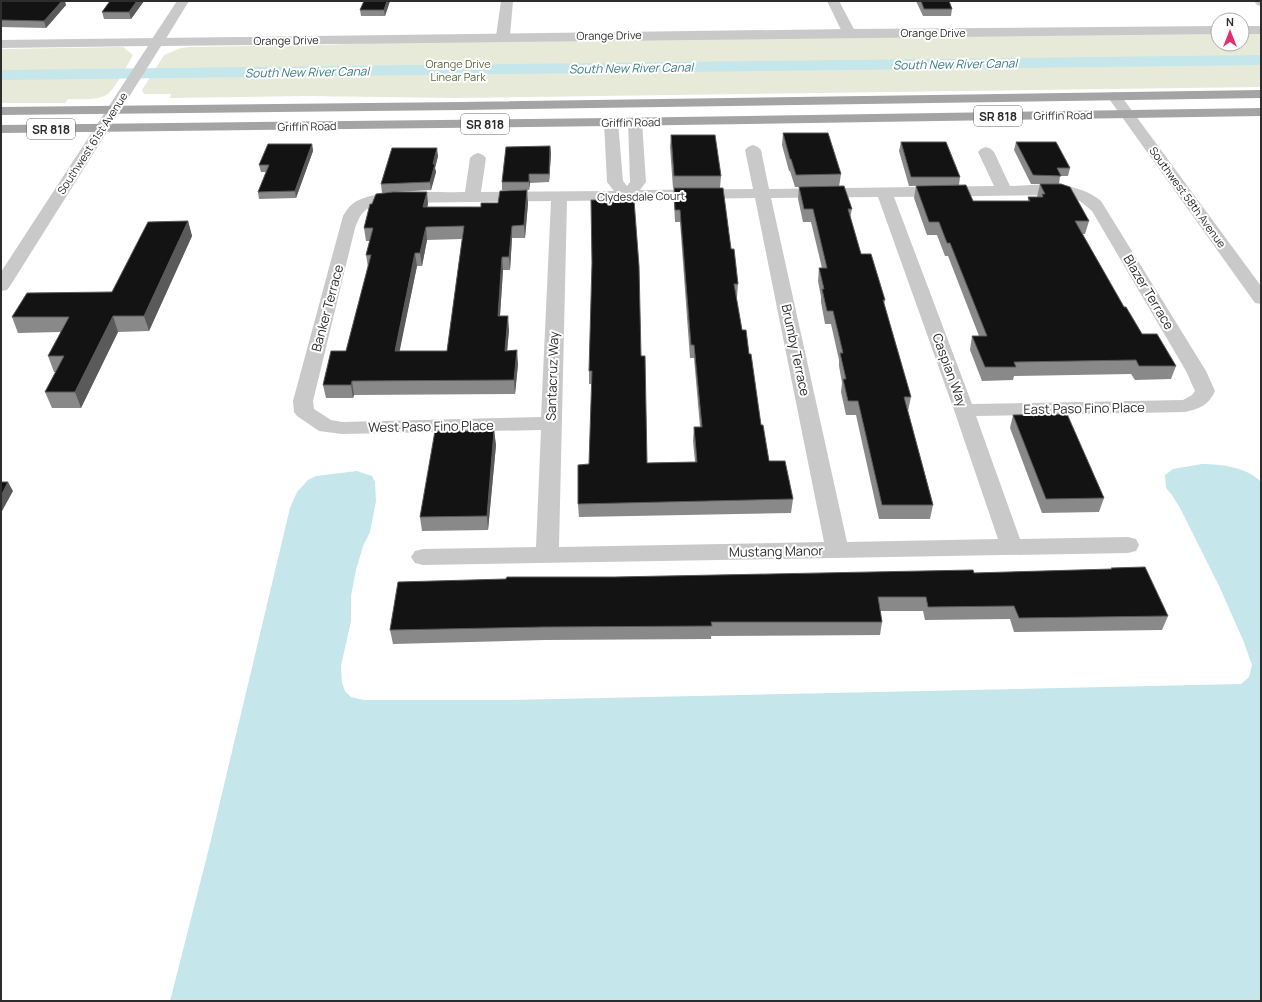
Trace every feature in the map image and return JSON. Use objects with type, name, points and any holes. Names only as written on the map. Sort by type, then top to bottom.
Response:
[{"type":"main road","name":"Griffin Road","points":[[1,111],[832,101],[1261,94]]},
{"type":"main road","points":[[611,122],[653,110],[824,107],[832,101]]},
{"type":"main road","name":"Griffin Road","points":[[1,129],[635,122],[1261,112]]},
{"type":"street","name":"Southwest 61st Avenue","points":[[1,286],[183,1]]},
{"type":"street","points":[[503,36],[507,1]]},
{"type":"street","points":[[833,1],[849,33]]},
{"type":"street","name":"Orange Drive","points":[[1,44],[503,36],[1210,30]]},
{"type":"street","points":[[1250,30],[1261,30]]},
{"type":"street","name":"Southwest 58th Avenue","points":[[1114,96],[1261,299]]},
{"type":"street","points":[[611,122],[615,182],[627,196],[638,182],[635,122]]},
{"type":"street","name":"Brumby Terrace","points":[[753,150],[837,550]]},
{"type":"street","points":[[986,152],[1004,191]]},
{"type":"street","points":[[472,198],[478,158]]},
{"type":"street","name":"Clydesdale Court","points":[[370,202],[395,198],[1058,190],[1081,195]]},
{"type":"street","name":"Caspian Way","points":[[885,193],[964,410],[1012,548]]},
{"type":"street","name":"Blazer Terrace","points":[[1081,195],[1095,204],[1107,222],[1196,371],[1204,391],[1202,398]]},
{"type":"street","name":"Santacruz Way","points":[[547,555],[550,423],[559,197]]},
{"type":"street","name":"Banker Terrace","points":[[313,419],[304,412],[303,400],[352,213],[359,206],[370,202]]},
{"type":"street","name":"East Paso Fino Place","points":[[964,410],[1184,406],[1195,403],[1202,398]]},
{"type":"street","name":"West Paso Fino Place","points":[[313,419],[326,426],[342,428],[550,423]]},
{"type":"street","name":"Mustang Manor","points":[[423,557],[1128,545]]},
{"type":"green space","name":"Orange Drive Linear Park","points":[[1210,33],[1210,52],[1250,52],[1250,33],[1261,33],[1261,87],[458,98],[308,96],[170,98],[171,94],[144,94],[142,90],[164,55],[181,48],[329,45],[380,42]]},
{"type":"green space","points":[[123,47],[133,55],[114,87],[104,96],[88,99],[68,99],[65,103],[1,103],[1,49]]},
{"type":"water","points":[[1202,464],[1233,467],[1249,473],[1261,482],[1261,1001],[170,1001],[209,848],[290,508],[297,492],[308,480],[316,476],[357,471],[372,476],[375,482],[376,501],[370,532],[363,546],[356,570],[351,596],[351,621],[341,666],[342,683],[345,691],[351,697],[364,700],[510,700],[1241,684],[1249,677],[1252,665],[1243,640],[1220,588],[1180,508],[1166,488],[1165,475],[1173,469]]},
{"type":"building","points":[[1,1],[62,1],[44,21],[1,20]]},
{"type":"building","points":[[110,1],[137,1],[129,12],[102,12]]},
{"type":"building","points":[[364,1],[387,1],[384,10],[360,10]]},
{"type":"building","points":[[921,1],[949,1],[952,9],[924,9]]},
{"type":"building","points":[[783,133],[828,133],[841,174],[796,175]]},
{"type":"building","points":[[671,135],[715,135],[721,176],[674,176]]},
{"type":"building","points":[[901,142],[946,142],[960,177],[911,177]]},
{"type":"building","points":[[1016,142],[1056,142],[1070,168],[1057,168],[1061,176],[1033,175]]},
{"type":"building","points":[[268,144],[312,144],[295,191],[258,192],[269,165],[259,165]]},
{"type":"building","points":[[550,146],[549,174],[529,174],[529,182],[502,182],[506,147]]},
{"type":"building","points":[[392,148],[437,148],[433,164],[435,164],[430,182],[381,184]]},
{"type":"building","points":[[1040,184],[1061,184],[1070,187],[1089,221],[1075,221],[1124,307],[1126,307],[1142,334],[1157,334],[1176,366],[1139,366],[1136,360],[1014,362],[1016,367],[985,367],[972,336],[987,336],[950,243],[947,243],[939,222],[929,222],[916,186],[966,185],[973,201],[1030,201],[1028,197],[1043,197],[1042,194],[1045,194]]},
{"type":"building","points":[[844,186],[852,209],[848,209],[861,254],[871,254],[885,300],[883,300],[911,397],[904,397],[933,505],[882,505],[858,401],[848,401],[843,379],[846,379],[840,353],[843,353],[833,311],[827,311],[822,289],[824,289],[819,268],[827,268],[813,209],[804,209],[799,187]]},
{"type":"building","points":[[674,188],[723,188],[731,249],[734,249],[738,284],[734,284],[742,330],[746,330],[749,354],[751,354],[761,425],[763,425],[769,461],[785,461],[793,499],[578,504],[578,465],[589,464],[592,371],[589,371],[592,263],[591,200],[634,200],[639,266],[641,356],[645,356],[647,463],[697,462],[694,427],[702,427],[694,345],[691,345],[680,210],[675,210]]},
{"type":"building","points":[[527,190],[524,225],[512,226],[509,257],[502,257],[498,316],[508,316],[505,351],[517,350],[514,380],[352,381],[351,385],[323,385],[331,351],[346,351],[371,255],[366,255],[373,228],[364,228],[370,204],[372,204],[376,194],[393,192],[427,192],[423,207],[481,207],[481,203],[498,203],[500,191]],"holes":[[[464,226],[447,351],[395,351],[415,253],[420,253],[426,227]]]},
{"type":"building","points":[[188,221],[144,316],[113,316],[75,392],[45,392],[64,356],[48,356],[69,317],[12,317],[27,293],[112,292],[148,222]]},
{"type":"building","points":[[1067,414],[1104,498],[1046,499],[1013,415]]},
{"type":"building","points":[[435,431],[494,431],[487,516],[420,517]]},
{"type":"building","points":[[1,482],[8,482],[1,496]]},
{"type":"building","points":[[1145,567],[1168,616],[1019,618],[1014,606],[928,607],[926,597],[878,597],[882,622],[711,622],[712,626],[390,630],[398,582],[506,579],[507,577],[615,577],[973,570],[974,573]]},
{"type":"waterway","name":"South New River Canal","points":[[1,75],[1261,60]]}]
